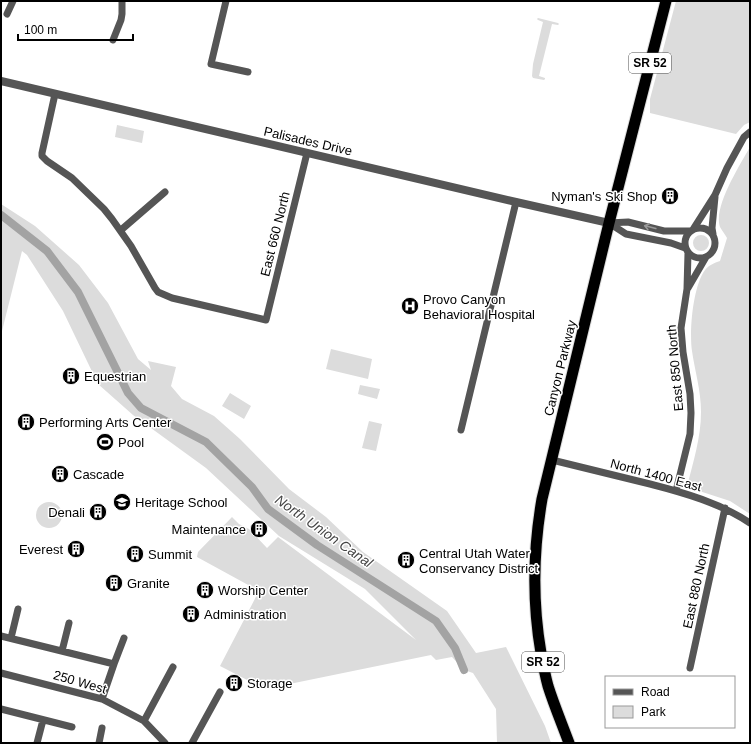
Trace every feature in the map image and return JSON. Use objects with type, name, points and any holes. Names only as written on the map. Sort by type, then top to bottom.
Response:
[{"type":"highway","name":"Canyon Parkway","points":[[569,743],[553,700],[545,672],[539,640],[535,600],[536,535],[542,499],[609,223],[666,1]]},
{"type":"street","points":[[7,14],[13,1]]},
{"type":"street","points":[[113,40],[121,20],[122,1]]},
{"type":"street","points":[[226,1],[211,64],[248,72]]},
{"type":"street","name":"Palisades Drive","points":[[1,81],[609,223],[628,222],[664,231],[692,229]]},
{"type":"street","points":[[55,94],[42,156],[72,178],[104,209],[121,230],[165,192]]},
{"type":"street","points":[[715,195],[712,228],[715,239],[714,250],[706,257],[696,258],[686,251],[684,239],[715,195],[727,168],[744,137],[750,132]]},
{"type":"street","name":"East 660 North","points":[[121,230],[158,292],[172,298],[266,320],[307,153]]},
{"type":"street","points":[[460,430],[516,202]]},
{"type":"street","name":"Palisades Drive","points":[[609,223],[626,234],[671,243],[686,251]]},
{"type":"street","points":[[692,229],[700,227],[705,228],[713,234]]},
{"type":"street","name":"East 850 North","points":[[676,491],[690,434],[692,413],[681,328],[687,289],[686,251]]},
{"type":"street","name":"East 850 North","points":[[687,289],[706,257]]},
{"type":"street","name":"North 1400 East","points":[[552,460],[676,491],[725,508],[739,515],[750,523]]},
{"type":"street","name":"East 880 North","points":[[690,668],[725,508]]},
{"type":"street","points":[[11,638],[18,609]]},
{"type":"street","points":[[62,651],[69,623]]},
{"type":"street","points":[[1,636],[114,664]]},
{"type":"street","points":[[102,699],[124,638]]},
{"type":"street","points":[[144,721],[173,667]]},
{"type":"street","name":"250 West","points":[[1,673],[102,699],[144,721],[165,743]]},
{"type":"street","points":[[192,743],[220,692]]},
{"type":"street","points":[[1,710],[72,727]]},
{"type":"street","points":[[37,743],[42,720]]},
{"type":"street","points":[[99,743],[102,728]]},
{"type":"green space","points":[[676,1],[750,1],[750,122],[744,125],[736,134],[650,113],[650,99]]},
{"type":"green space","points":[[538,18],[559,24],[552,24],[539,76],[545,78],[544,80],[533,78],[532,76],[533,64],[543,22],[538,20]]},
{"type":"green space","points":[[117,125],[144,131],[142,143],[115,137]]},
{"type":"green space","points":[[750,147],[750,514],[730,501],[687,487],[701,422],[700,396],[691,342],[695,297],[697,287],[705,270],[712,264],[720,261],[727,238],[720,227],[720,209],[734,175]]},
{"type":"green space","points":[[1,204],[35,226],[79,265],[108,303],[138,359],[151,370],[148,361],[176,367],[171,386],[182,399],[214,416],[240,439],[289,489],[326,517],[363,552],[447,611],[476,653],[506,647],[545,726],[551,743],[497,743],[496,709],[473,673],[464,670],[452,657],[436,660],[431,655],[265,689],[220,666],[259,591],[197,557],[198,552],[232,517],[239,524],[249,529],[267,548],[278,537],[416,640],[365,589],[279,536],[206,468],[133,415],[98,384],[63,311],[27,255],[22,251],[1,335]]},
{"type":"green space","points":[[698,235],[704,235],[709,240],[707,249],[704,251],[698,251],[693,246],[693,240]]},
{"type":"green space","points":[[331,349],[372,359],[368,379],[326,369]]},
{"type":"green space","points":[[360,385],[380,389],[377,399],[358,394]]},
{"type":"green space","points":[[230,393],[251,406],[244,419],[222,406]]},
{"type":"green space","points":[[369,421],[382,424],[376,451],[362,448]]},
{"type":"green space","points":[[49,502],[58,506],[62,515],[58,524],[49,528],[40,524],[36,515],[40,506]]},
{"type":"waterway","name":"North Union Canal","points":[[1,215],[47,251],[78,292],[128,393],[141,408],[206,442],[252,487],[268,509],[317,545],[436,621],[455,648],[464,670]]},
{"type":"place","name":"Nyman's Ski Shop","points":[[670,196]]},
{"type":"place","name":"Provo Canyon Behavioral Hospital","points":[[410,306]]},
{"type":"place","name":"Equestrian","points":[[71,376]]},
{"type":"place","name":"Performing Arts Center","points":[[26,422]]},
{"type":"place","name":"Pool","points":[[105,442]]},
{"type":"place","name":"Cascade","points":[[60,474]]},
{"type":"place","name":"Heritage School","points":[[122,502]]},
{"type":"place","name":"Denali","points":[[98,512]]},
{"type":"place","name":"Maintenance","points":[[259,529]]},
{"type":"place","name":"Everest","points":[[76,549]]},
{"type":"place","name":"Summit","points":[[135,554]]},
{"type":"place","name":"Central Utah Water Conservancy District","points":[[406,560]]},
{"type":"place","name":"Granite","points":[[114,583]]},
{"type":"place","name":"Worship Center","points":[[205,590]]},
{"type":"place","name":"Administration","points":[[191,614]]},
{"type":"place","name":"Storage","points":[[234,683]]}]
